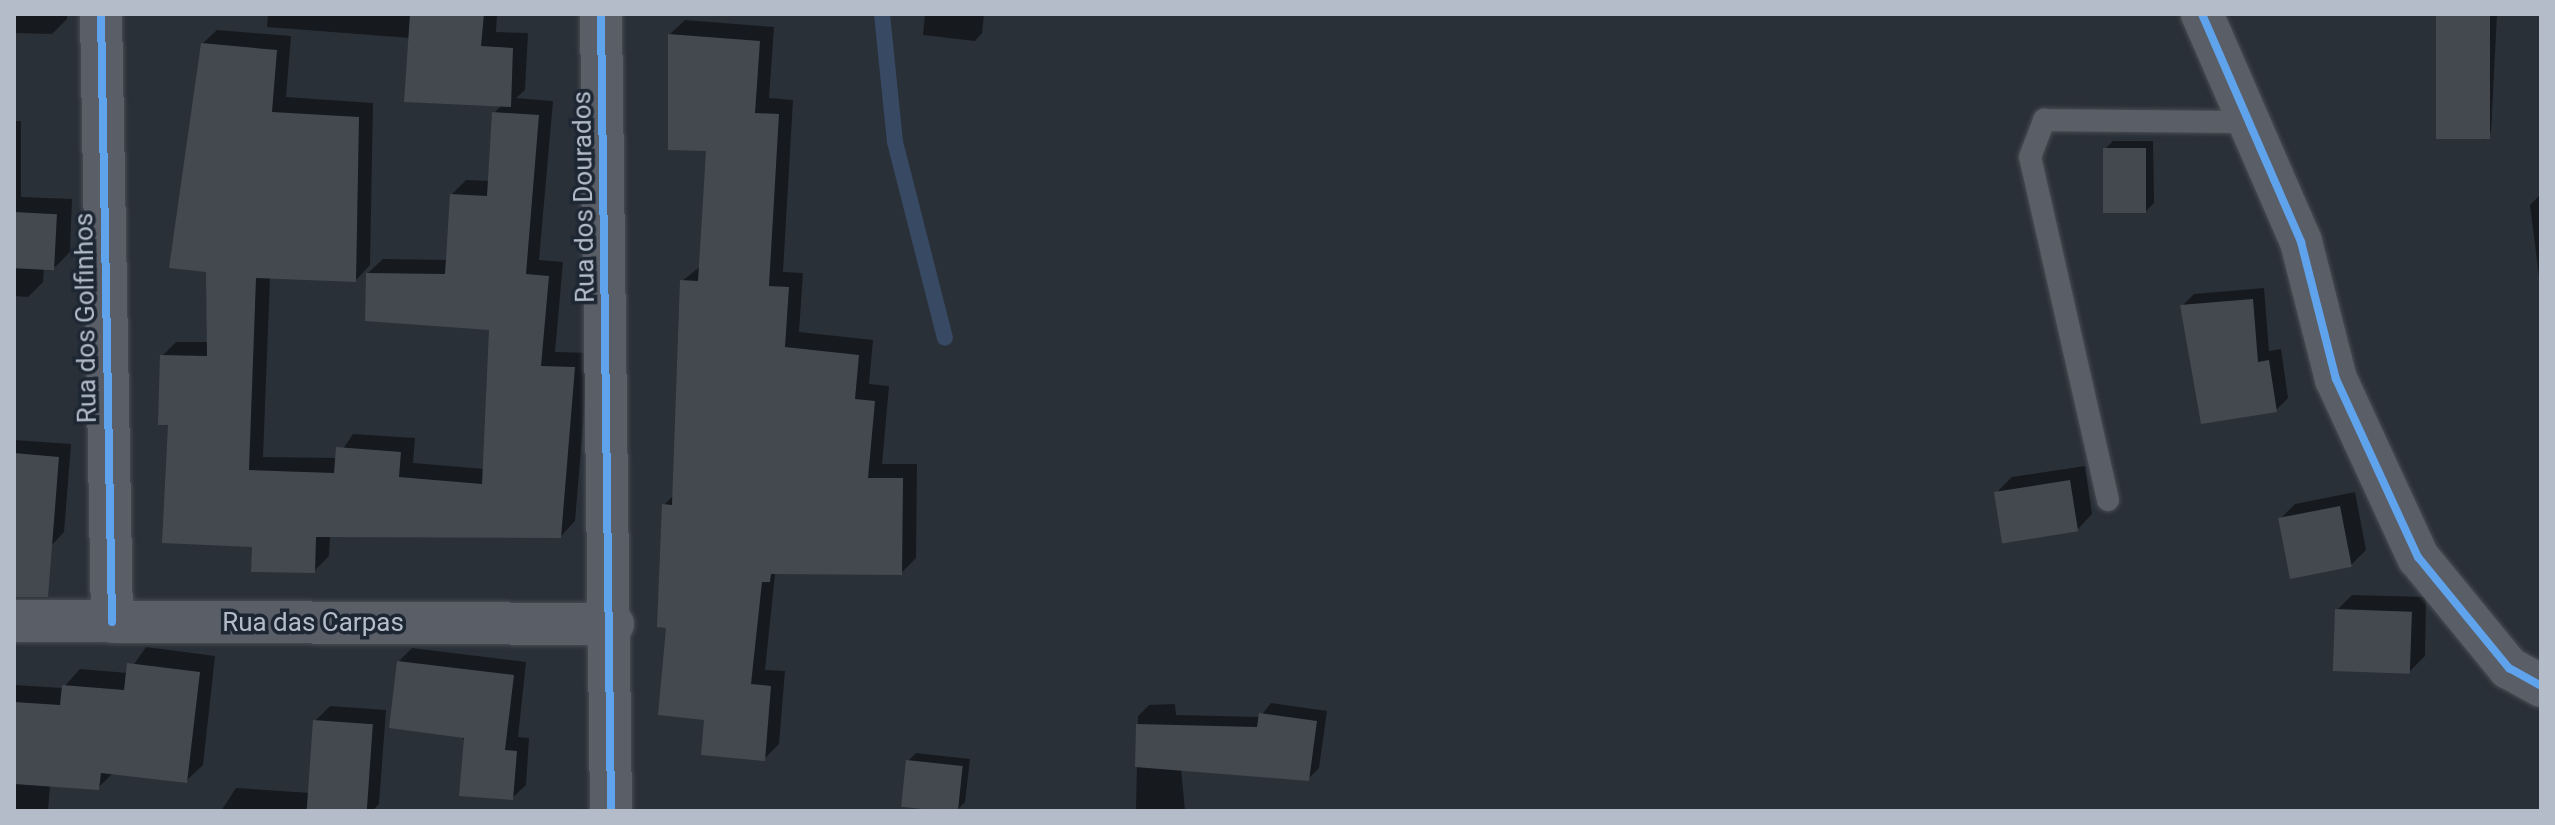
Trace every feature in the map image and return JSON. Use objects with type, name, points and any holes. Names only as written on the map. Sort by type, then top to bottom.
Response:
[{"type":"street","name":"Rua dos Golfinhos","points":[[101,14],[112,622]]},
{"type":"street","name":"Rua dos Dourados","points":[[601,14],[613,624],[611,811]]},
{"type":"street","points":[[2202,14],[2301,242],[2336,379],[2418,557],[2509,668],[2541,686]]},
{"type":"street","name":"Rua das Carpas","points":[[14,621],[613,624]]},
{"type":"lane","points":[[2108,500],[2030,157],[2044,120],[2249,122]]},
{"type":"building","points":[[410,14],[484,14],[481,46],[513,48],[511,107],[404,102]]},
{"type":"building","points":[[2436,14],[2490,14],[2490,139],[2436,139]]},
{"type":"building","points":[[668,34],[760,41],[755,113],[779,114],[769,286],[789,287],[785,347],[859,355],[855,399],[875,401],[868,478],[903,478],[902,575],[771,574],[770,582],[762,582],[751,684],[771,686],[765,761],[701,755],[704,720],[658,715],[666,628],[657,627],[662,504],[672,505],[680,280],[698,281],[706,151],[668,150]]},
{"type":"building","points":[[201,43],[277,50],[272,112],[359,117],[356,282],[256,278],[249,470],[334,473],[336,447],[401,452],[399,477],[482,484],[489,330],[365,321],[366,273],[445,274],[450,194],[487,196],[492,112],[539,115],[526,274],[549,276],[541,366],[575,367],[561,538],[316,537],[315,573],[251,572],[252,547],[162,543],[168,425],[158,425],[160,355],[207,356],[206,272],[169,268]]},
{"type":"building","points":[[2103,148],[2146,148],[2146,213],[2103,213]]},
{"type":"building","points":[[14,212],[57,214],[54,270],[14,268]]},
{"type":"building","points":[[2253,299],[2258,362],[2269,360],[2277,412],[2201,424],[2180,305]]},
{"type":"building","points":[[14,453],[59,457],[48,597],[14,597]]},
{"type":"building","points":[[2070,480],[2078,531],[2002,543],[1994,492]]},
{"type":"building","points":[[2340,506],[2352,567],[2290,579],[2278,518]]},
{"type":"building","points":[[2335,609],[2412,612],[2410,674],[2333,671]]},
{"type":"building","points":[[397,661],[514,675],[505,750],[517,751],[513,800],[459,796],[464,738],[389,728]]},
{"type":"building","points":[[127,663],[200,672],[187,783],[101,773],[99,790],[14,784],[14,702],[60,705],[62,685],[124,690]]},
{"type":"building","points":[[1259,713],[1317,721],[1309,781],[1135,767],[1136,724],[1257,727]]},
{"type":"building","points":[[313,720],[373,724],[367,811],[307,811]]},
{"type":"building","points":[[906,760],[963,766],[958,811],[901,807]]},
{"type":"waterway","points":[[882,14],[895,142],[945,338]]},
{"type":"cycle path","points":[[101,14],[112,622]]},
{"type":"cycle path","points":[[601,14],[611,811]]},
{"type":"cycle path","points":[[2202,14],[2301,242],[2336,379],[2418,557],[2509,668],[2541,686]]}]
